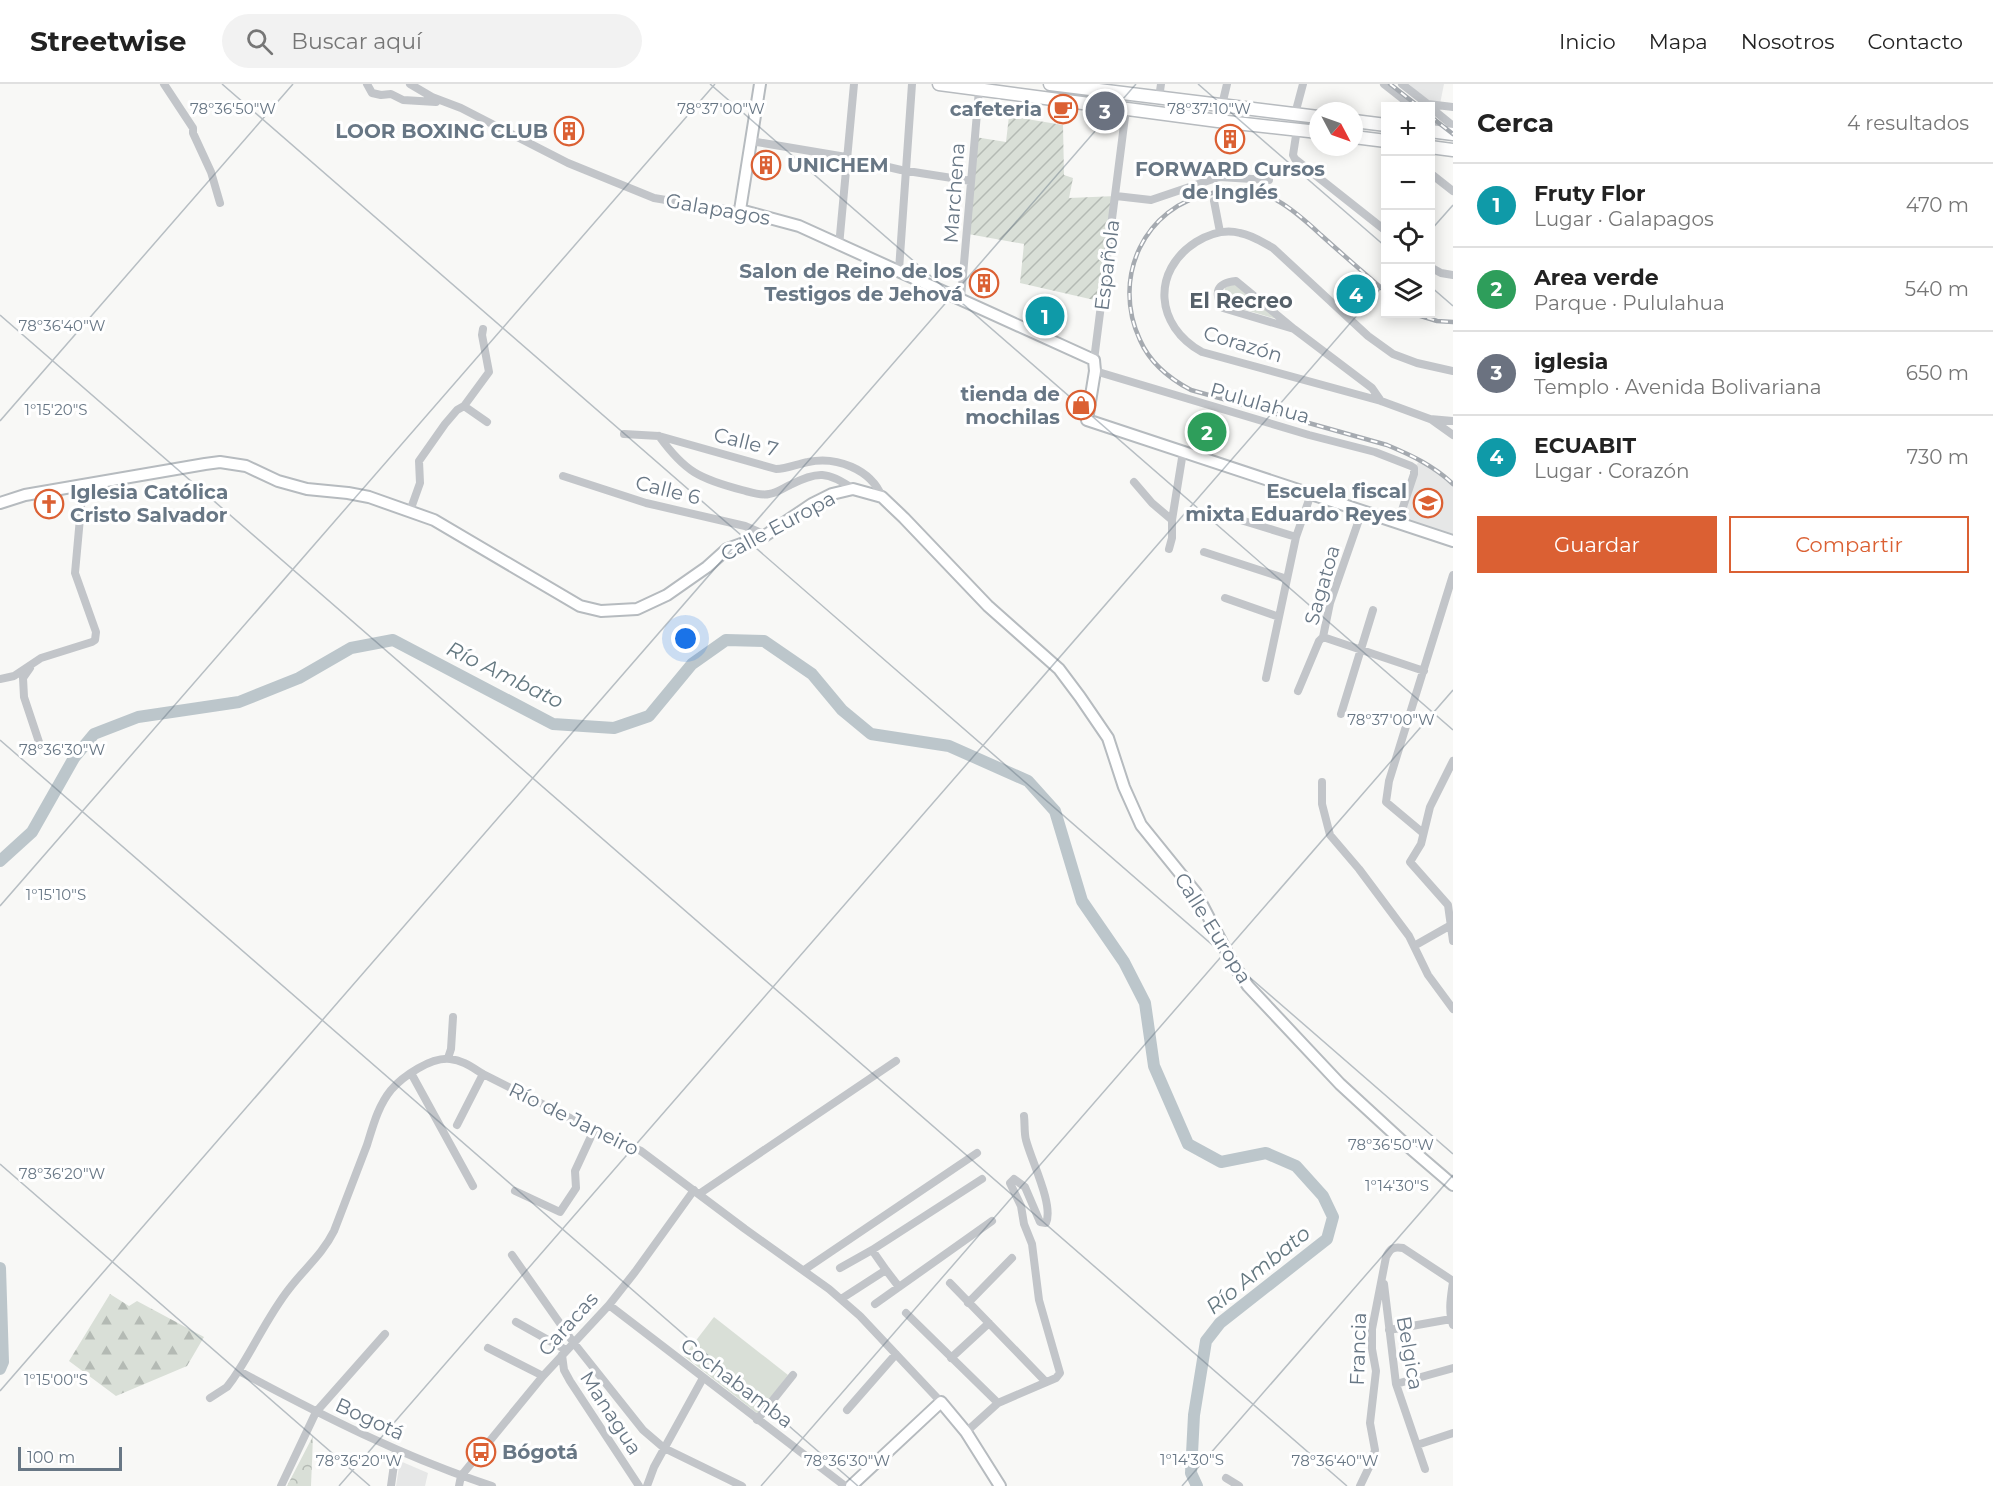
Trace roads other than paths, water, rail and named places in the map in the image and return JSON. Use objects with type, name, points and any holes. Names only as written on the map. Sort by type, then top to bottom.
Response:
[{"type":"main road","points":[[939,84],[1309,131]]},
{"type":"main road","points":[[1050,84],[1084,86],[1159,98],[1309,116]]},
{"type":"main road","points":[[1363,122],[1381,124]]},
{"type":"main road","points":[[1363,138],[1381,140]]},
{"type":"main road","points":[[1435,148],[1453,150]]},
{"type":"street","points":[[164,84],[193,128],[212,172],[220,203]]},
{"type":"street","points":[[367,84],[372,93],[392,94],[403,100],[446,102]]},
{"type":"street","name":"Galapagos","points":[[410,84],[568,163],[654,198],[740,210],[799,226],[839,246],[962,298],[1094,365]]},
{"type":"street","points":[[740,210],[760,84]]},
{"type":"street","points":[[839,246],[854,84]]},
{"type":"street","points":[[899,270],[912,84]]},
{"type":"street","points":[[1159,98],[1161,84]]},
{"type":"street","points":[[1222,105],[1227,84]]},
{"type":"street","points":[[1295,114],[1303,84]]},
{"type":"street","points":[[1384,84],[1407,102]]},
{"type":"street","points":[[1402,84],[1424,102]]},
{"type":"street","name":"Marchena","points":[[962,298],[980,90]]},
{"type":"street","points":[[1435,106],[1453,107]]},
{"type":"street","name":"Española","points":[[1126,109],[1087,420],[1183,452]]},
{"type":"street","points":[[1435,113],[1450,131]]},
{"type":"street","points":[[1435,124],[1450,131]]},
{"type":"street","points":[[1297,129],[1293,155],[1295,159],[1381,227]]},
{"type":"street","points":[[751,141],[971,181]]},
{"type":"street","points":[[1435,176],[1453,191]]},
{"type":"street","points":[[1116,196],[1151,200],[1219,177],[1269,180]]},
{"type":"street","points":[[1214,201],[1220,232],[1238,232],[1256,238],[1273,248],[1368,336],[1393,354],[1417,363],[1451,370]]},
{"type":"street","name":"Corazón","points":[[1220,232],[1206,236],[1182,251],[1168,274],[1164,303],[1167,316],[1183,339],[1202,352],[1381,401],[1430,419]]},
{"type":"street","points":[[1435,269],[1453,275]]},
{"type":"street","points":[[1294,329],[1223,308],[1217,299],[1218,289],[1226,282],[1236,281],[1294,329],[1372,388],[1381,401]]},
{"type":"street","points":[[410,511],[419,489],[419,461],[445,424],[464,406],[489,372],[482,335],[483,329]]},
{"type":"street","name":"Pululahua","points":[[1094,365],[1287,428],[1376,452],[1411,466],[1414,468],[1414,474],[1398,522]]},
{"type":"street","points":[[464,406],[487,422]]},
{"type":"street","points":[[1430,419],[1453,421]]},
{"type":"street","points":[[1430,419],[1453,435]]},
{"type":"street","name":"Calle 7","points":[[624,434],[659,436],[776,469],[809,461],[829,460],[850,466],[866,475],[882,497]]},
{"type":"street","points":[[659,436],[672,454],[689,470],[711,482],[767,495],[815,474],[830,476],[854,489]]},
{"type":"street","points":[[1169,549],[1183,452],[1453,541]]},
{"type":"street","name":"Calle Europa","points":[[0,503],[25,495],[205,464],[232,463],[246,466],[278,481],[307,489],[348,493],[434,520],[580,606],[601,611],[637,609],[652,603],[694,577],[727,549],[766,535],[812,504],[832,494],[854,489],[882,497],[988,606],[1059,669],[1066,678],[1108,738],[1124,787],[1141,825],[1196,893],[1233,964],[1248,986],[1341,1084],[1453,1185]]},
{"type":"street","name":"Calle 6","points":[[563,476],[646,503],[745,526],[766,535]]},
{"type":"street","points":[[1134,482],[1152,503],[1172,520]]},
{"type":"street","points":[[0,679],[14,676],[34,662],[95,640],[96,632],[75,573],[84,485]]},
{"type":"street","points":[[1266,678],[1296,537],[1311,494]]},
{"type":"street","points":[[1208,510],[1296,537]]},
{"type":"street","name":"Sagatoa","points":[[1362,511],[1330,603],[1323,637],[1424,671]]},
{"type":"street","points":[[1204,552],[1287,579]]},
{"type":"street","points":[[1423,833],[1386,802],[1389,781],[1453,575]]},
{"type":"street","points":[[1225,598],[1279,617]]},
{"type":"street","points":[[1341,714],[1373,610]]},
{"type":"street","points":[[1298,691],[1319,641],[1323,637]]},
{"type":"street","points":[[34,662],[23,678],[24,697],[39,745]]},
{"type":"street","points":[[1453,761],[1435,795],[1421,844],[1410,864],[1448,905],[1453,941]]},
{"type":"street","points":[[1322,782],[1322,804],[1330,835],[1359,869],[1414,946],[1428,975],[1453,1009]]},
{"type":"street","points":[[1414,946],[1451,925]]},
{"type":"street","points":[[210,1398],[226,1387],[239,1371],[288,1290],[327,1245],[383,1102],[392,1089],[411,1073],[436,1059],[448,1058],[451,1049],[453,1017]]},
{"type":"street","name":"Río de Janeiro","points":[[448,1058],[458,1060],[594,1130],[641,1151],[804,1270],[860,1316],[941,1402],[966,1432],[1000,1486]]},
{"type":"street","points":[[696,1192],[896,1061]]},
{"type":"street","points":[[411,1073],[473,1186]]},
{"type":"street","points":[[457,1125],[483,1074]]},
{"type":"street","points":[[966,1432],[998,1403],[1056,1378],[1060,1373],[1039,1300],[1032,1244],[1024,1224],[1021,1206],[1010,1183],[1014,1179],[1020,1181],[1032,1200],[1041,1222],[1046,1223],[1048,1216],[1042,1182],[1036,1172],[1025,1138],[1024,1116]]},
{"type":"street","points":[[515,1191],[560,1212],[576,1188],[575,1171],[594,1130]]},
{"type":"street","points":[[804,1270],[977,1153]]},
{"type":"street","points":[[840,1268],[982,1179]]},
{"type":"street","name":"Caracas","points":[[461,1476],[543,1376],[609,1305],[696,1192]]},
{"type":"street","points":[[875,1304],[992,1221]]},
{"type":"street","name":"Francia","points":[[1360,1486],[1375,1450],[1370,1424],[1376,1371],[1372,1349],[1372,1329],[1386,1257],[1390,1249],[1403,1248],[1453,1282]]},
{"type":"street","points":[[872,1250],[898,1287]]},
{"type":"street","points":[[512,1255],[573,1342],[643,1430],[664,1448],[742,1486]]},
{"type":"street","points":[[968,1304],[1012,1258]]},
{"type":"street","points":[[841,1299],[886,1270]]},
{"type":"street","name":"Belgica","points":[[1383,1274],[1396,1384],[1425,1469]]},
{"type":"street","points":[[1389,1330],[1452,1322],[1450,1297],[1453,1282]]},
{"type":"street","points":[[950,1283],[1046,1382]]},
{"type":"street","name":"Cochabamba","points":[[609,1305],[845,1486]]},
{"type":"street","points":[[906,1313],[998,1403]]},
{"type":"street","points":[[516,1322],[564,1353]]},
{"type":"street","points":[[951,1358],[989,1323]]},
{"type":"street","points":[[281,1486],[316,1412],[385,1334]]},
{"type":"street","points":[[488,1348],[543,1376]]},
{"type":"street","name":"Managua","points":[[564,1353],[564,1370],[570,1381],[639,1486]]},
{"type":"street","points":[[847,1410],[896,1354]]},
{"type":"street","points":[[1396,1384],[1453,1368]]},
{"type":"street","name":"Bogotá","points":[[239,1371],[316,1412],[396,1450],[492,1486]]},
{"type":"street","points":[[757,1420],[793,1375]]},
{"type":"street","points":[[647,1486],[654,1467],[703,1378]]},
{"type":"street","points":[[851,1486],[941,1402]]},
{"type":"street","points":[[1418,1445],[1453,1433]]},
{"type":"street","points":[[391,1486],[396,1450]]},
{"type":"street","points":[[459,1486],[461,1476]]},
{"type":"street","points":[[1226,1478],[1239,1486]]},
{"type":"waterway","name":"Río Ambato","points":[[0,861],[32,832],[74,758],[94,734],[138,717],[239,702],[299,678],[351,648],[393,640],[553,724],[614,728],[649,716],[692,664],[726,640],[764,641],[812,674],[842,710],[871,734],[949,746],[1028,781],[1055,811],[1082,901],[1124,962],[1145,1003],[1154,1066],[1188,1144],[1221,1162],[1266,1153],[1296,1166],[1323,1196],[1333,1217],[1327,1239],[1220,1323],[1206,1341],[1194,1415],[1191,1473],[1197,1486]]},
{"type":"waterway","name":"Río Ambato","points":[[0,1268],[3,1362],[0,1369]]},
{"type":"railway","points":[[1390,84],[1413,102]]},
{"type":"railway","points":[[1435,120],[1453,134]]},
{"type":"railway","points":[[1381,288],[1290,208],[1262,194],[1237,190],[1212,193],[1188,201],[1168,213],[1152,229],[1140,248],[1132,270],[1129,293],[1132,316],[1144,348],[1161,370],[1183,386],[1387,445],[1422,462],[1453,484]]},
{"type":"railway","points":[[1427,318],[1453,322]]},
{"type":"place","name":"cafeteria","points":[[1063,109]]},
{"type":"place","name":"iglesia","points":[[1105,111]]},
{"type":"place","name":"LOOR BOXING CLUB","points":[[569,131]]},
{"type":"place","name":"FORWARD Cursos de Inglés","points":[[1230,139]]},
{"type":"place","name":"UNICHEM","points":[[766,165]]},
{"type":"place","name":"Salon de Reino de los Testigos de Jehová","points":[[984,283]]},
{"type":"place","name":"ECUABIT","points":[[1356,294]]},
{"type":"place","name":"Fruty Flor","points":[[1045,316]]},
{"type":"place","name":"tienda de mochilas","points":[[1081,405]]},
{"type":"place","name":"Area verde","points":[[1207,432]]},
{"type":"place","name":"Escuela fiscal mixta Eduardo Reyes","points":[[1428,503]]},
{"type":"place","name":"Iglesia Católica Cristo Salvador","points":[[49,504]]},
{"type":"place","name":"Bógotá","points":[[481,1452]]},
{"type":"district","name":"El Recreo","points":[[1241,301]]}]
